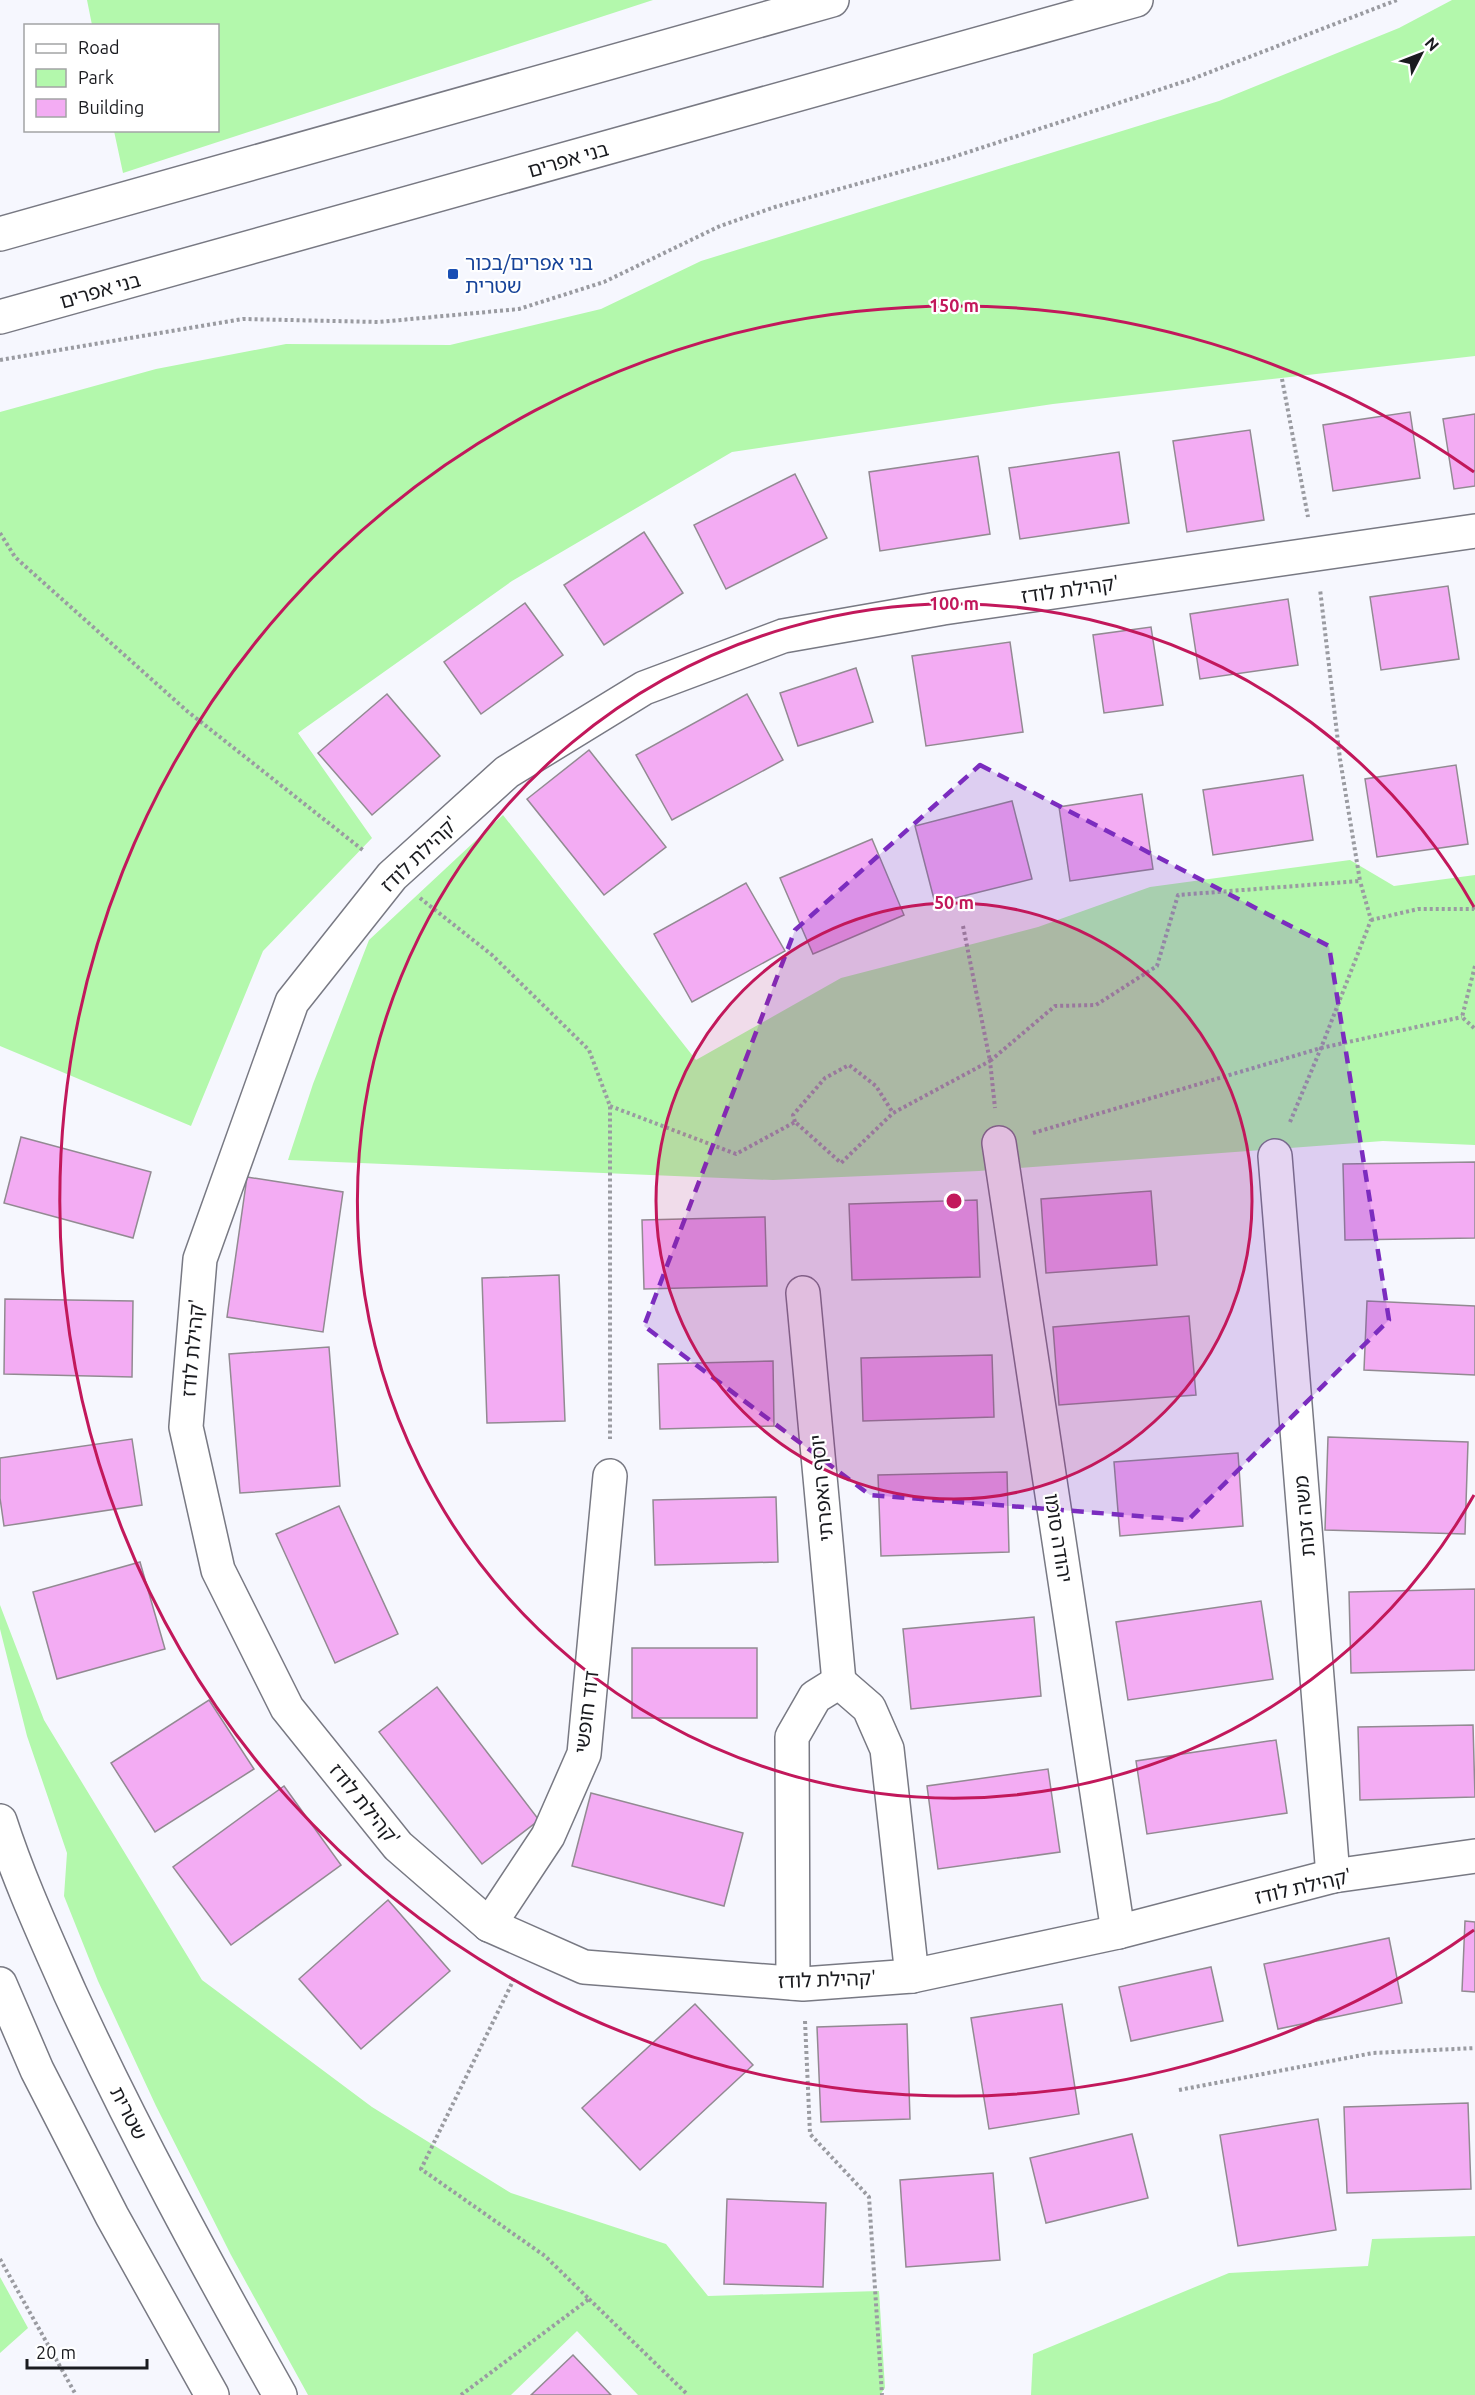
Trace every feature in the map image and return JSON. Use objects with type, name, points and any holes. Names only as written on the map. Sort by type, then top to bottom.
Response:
[{"type":"street","points":[[0,234],[832,0]]},
{"type":"street","name":"בני אפרים","points":[[0,317],[1136,0]]},
{"type":"street","name":"קהילת לודז'","points":[[1475,531],[955,606],[783,636],[644,688],[507,772],[392,876],[292,1002],[200,1259],[186,1427],[218,1570],[287,1708],[398,1846],[489,1925],[584,1967],[798,1984],[912,1976],[1118,1932],[1333,1876],[1475,1856]]},
{"type":"street","name":"יהודה סומו","points":[[999,1143],[1118,1932]]},
{"type":"street","name":"משה זכות","points":[[1275,1156],[1333,1876]]},
{"type":"street","name":"יוסף האפרתי","points":[[803,1293],[839,1682]]},
{"type":"street","name":"דוד חופשי","points":[[489,1925],[548,1836],[584,1754],[610,1476]]},
{"type":"street","points":[[798,1984],[792,1737],[815,1698],[839,1682],[869,1708],[887,1749],[912,1976]]},
{"type":"street","name":"שטרית","points":[[0,1821],[35,1915],[94,2046],[171,2195],[280,2395]]},
{"type":"street","points":[[0,1984],[37,2070],[112,2216],[212,2395]]},
{"type":"path","points":[[0,360],[243,319],[380,322],[519,309],[604,282],[720,226],[775,207],[950,158],[1181,82],[1397,0]]},
{"type":"path","points":[[1275,1156],[1321,1048],[1371,920],[1360,881],[1341,759],[1316,554],[1282,379]]},
{"type":"path","points":[[0,532],[15,557],[187,711],[492,955],[590,1050],[610,1106],[610,1476]]},
{"type":"path","points":[[894,1113],[876,1086],[849,1065],[825,1078],[793,1115],[795,1122],[840,1163],[894,1113],[990,1061],[1055,1006],[1096,1005],[1157,966],[1178,895],[1360,881]]},
{"type":"path","points":[[1371,920],[1418,909],[1474,909],[1475,912]]},
{"type":"path","points":[[963,926],[990,1061],[999,1143],[1321,1048],[1462,1017]]},
{"type":"path","points":[[1462,1017],[1475,966]]},
{"type":"path","points":[[1462,1017],[1475,1029]]},
{"type":"path","points":[[610,1106],[736,1154],[795,1122]]},
{"type":"path","points":[[531,1944],[421,2169],[545,2256],[688,2395]]},
{"type":"path","points":[[798,1984],[810,2134],[869,2197],[882,2395]]},
{"type":"path","points":[[1179,2090],[1373,2054],[1475,2048]]},
{"type":"path","points":[[0,2259],[76,2395]]},
{"type":"path","points":[[461,2395],[589,2299]]},
{"type":"highlighted area","points":[[980,765],[1329,946],[1389,1320],[1188,1520],[870,1495],[644,1326],[795,930]]},
{"type":"green space","points":[[87,0],[653,0],[123,173],[114,132],[219,132],[219,24],[92,24]]},
{"type":"green space","points":[[1452,0],[1475,0],[1475,356],[1053,404],[732,452],[512,581],[298,733],[372,838],[263,951],[191,1126],[0,1046],[0,412],[156,369],[286,344],[450,345],[601,309],[701,261],[1219,101],[1399,28]]},
{"type":"green space","points":[[503,815],[696,1060],[841,978],[1038,927],[1150,887],[1350,860],[1394,886],[1475,875],[1475,1145],[1383,1141],[979,1171],[773,1180],[288,1160],[313,1084],[369,940]]},
{"type":"green space","points":[[0,1605],[44,1720],[202,1980],[372,2107],[511,2193],[666,2244],[708,2296],[879,2291],[885,2388],[880,2395],[638,2395],[577,2331],[511,2395],[308,2395],[231,2255],[156,2106],[98,1981],[64,1896],[67,1853],[27,1736],[0,1629]]},
{"type":"green space","points":[[1475,2236],[1475,2395],[1031,2395],[1033,2354],[1229,2273],[1368,2266],[1372,2239]]},
{"type":"green space","points":[[0,2277],[28,2328],[0,2353]]},
{"type":"building","points":[[1410,412],[1420,478],[1333,491],[1323,425]]},
{"type":"building","points":[[1475,414],[1475,486],[1454,489],[1443,419]]},
{"type":"building","points":[[1250,430],[1264,520],[1187,532],[1173,441]]},
{"type":"building","points":[[1119,452],[1129,523],[1020,539],[1009,468]]},
{"type":"building","points":[[978,456],[990,534],[880,551],[869,472]]},
{"type":"building","points":[[795,474],[827,538],[726,589],[694,525]]},
{"type":"building","points":[[644,532],[683,593],[604,645],[564,585]]},
{"type":"building","points":[[1448,586],[1459,659],[1381,670],[1370,597]]},
{"type":"building","points":[[1288,599],[1298,665],[1200,679],[1190,614]]},
{"type":"building","points":[[525,603],[563,655],[481,714],[444,662]]},
{"type":"building","points":[[1151,627],[1163,705],[1104,713],[1093,635]]},
{"type":"building","points":[[1010,642],[1023,732],[926,746],[912,656]]},
{"type":"building","points":[[856,668],[873,722],[798,746],[780,693]]},
{"type":"building","points":[[387,694],[440,756],[372,815],[318,753]]},
{"type":"building","points":[[747,694],[783,760],[672,820],[636,755]]},
{"type":"building","points":[[589,750],[666,847],[604,895],[527,799]]},
{"type":"building","points":[[1456,765],[1468,844],[1377,857],[1365,779]]},
{"type":"building","points":[[1303,775],[1313,840],[1213,855],[1203,790]]},
{"type":"building","points":[[1142,794],[1153,869],[1070,881],[1059,807]]},
{"type":"building","points":[[1012,801],[1032,879],[935,903],[915,826]]},
{"type":"building","points":[[872,839],[904,915],[813,954],[780,878]]},
{"type":"building","points":[[746,883],[785,951],[692,1002],[654,934]]},
{"type":"building","points":[[21,1137],[151,1172],[133,1238],[4,1203]]},
{"type":"building","points":[[1475,1162],[1475,1238],[1345,1240],[1343,1164]]},
{"type":"building","points":[[247,1177],[343,1192],[323,1332],[227,1317]]},
{"type":"building","points":[[1151,1191],[1157,1265],[1046,1273],[1041,1199]]},
{"type":"building","points":[[977,1200],[980,1277],[852,1280],[849,1204]]},
{"type":"building","points":[[765,1217],[767,1286],[644,1289],[642,1220]]},
{"type":"building","points":[[559,1275],[565,1421],[487,1423],[482,1278]]},
{"type":"building","points":[[5,1299],[133,1301],[132,1377],[4,1374]]},
{"type":"building","points":[[1367,1301],[1475,1306],[1475,1375],[1364,1370]]},
{"type":"building","points":[[1189,1316],[1196,1395],[1059,1405],[1053,1327]]},
{"type":"building","points":[[329,1347],[340,1486],[240,1493],[229,1354]]},
{"type":"building","points":[[992,1355],[994,1417],[863,1421],[861,1358]]},
{"type":"building","points":[[773,1361],[774,1426],[660,1429],[658,1364]]},
{"type":"building","points":[[1328,1437],[1468,1442],[1465,1534],[1325,1530]]},
{"type":"building","points":[[132,1439],[142,1505],[4,1526],[0,1498],[0,1458]]},
{"type":"building","points":[[1238,1453],[1243,1526],[1120,1536],[1114,1462]]},
{"type":"building","points":[[1007,1472],[1009,1552],[881,1556],[878,1475]]},
{"type":"building","points":[[776,1497],[778,1562],[655,1565],[653,1500]]},
{"type":"building","points":[[339,1506],[398,1634],[335,1663],[276,1534]]},
{"type":"building","points":[[140,1562],[165,1649],[57,1679],[33,1592]]},
{"type":"building","points":[[1475,1589],[1475,1670],[1351,1673],[1349,1592]]},
{"type":"building","points":[[1261,1601],[1273,1679],[1128,1700],[1116,1622]]},
{"type":"building","points":[[1034,1617],[1041,1696],[911,1709],[903,1629]]},
{"type":"building","points":[[632,1648],[757,1648],[757,1718],[632,1718]]},
{"type":"building","points":[[437,1687],[539,1820],[482,1864],[379,1732]]},
{"type":"building","points":[[209,1700],[254,1769],[155,1832],[111,1763]]},
{"type":"building","points":[[1473,1725],[1475,1797],[1360,1800],[1358,1727]]},
{"type":"building","points":[[1276,1740],[1287,1813],[1147,1834],[1136,1761]]},
{"type":"building","points":[[1048,1769],[1060,1852],[938,1869],[927,1786]]},
{"type":"building","points":[[284,1786],[341,1865],[231,1945],[173,1867]]},
{"type":"building","points":[[591,1793],[743,1833],[724,1906],[572,1866]]},
{"type":"building","points":[[388,1900],[450,1971],[361,2049],[299,1979]]},
{"type":"building","points":[[1465,1921],[1475,1922],[1475,1992],[1462,1991]]},
{"type":"building","points":[[1389,1938],[1402,2003],[1278,2029],[1264,1964]]},
{"type":"building","points":[[1211,1967],[1223,2021],[1131,2041],[1119,1987]]},
{"type":"building","points":[[695,2004],[753,2065],[640,2170],[582,2108]]},
{"type":"building","points":[[1062,2004],[1079,2114],[989,2129],[971,2018]]},
{"type":"building","points":[[907,2024],[910,2119],[821,2122],[817,2027]]},
{"type":"building","points":[[1468,2103],[1471,2189],[1347,2193],[1344,2107]]},
{"type":"building","points":[[1318,2119],[1336,2230],[1238,2246],[1220,2135]]},
{"type":"building","points":[[1132,2134],[1148,2198],[1046,2223],[1030,2158]]},
{"type":"building","points":[[993,2173],[1000,2260],[906,2267],[900,2180]]},
{"type":"building","points":[[727,2199],[826,2203],[823,2287],[724,2284]]},
{"type":"building","points":[[573,2355],[611,2395],[531,2395]]},
{"type":"place","name":"בני אפרים/בכור שטרית","points":[[453,274]]}]
